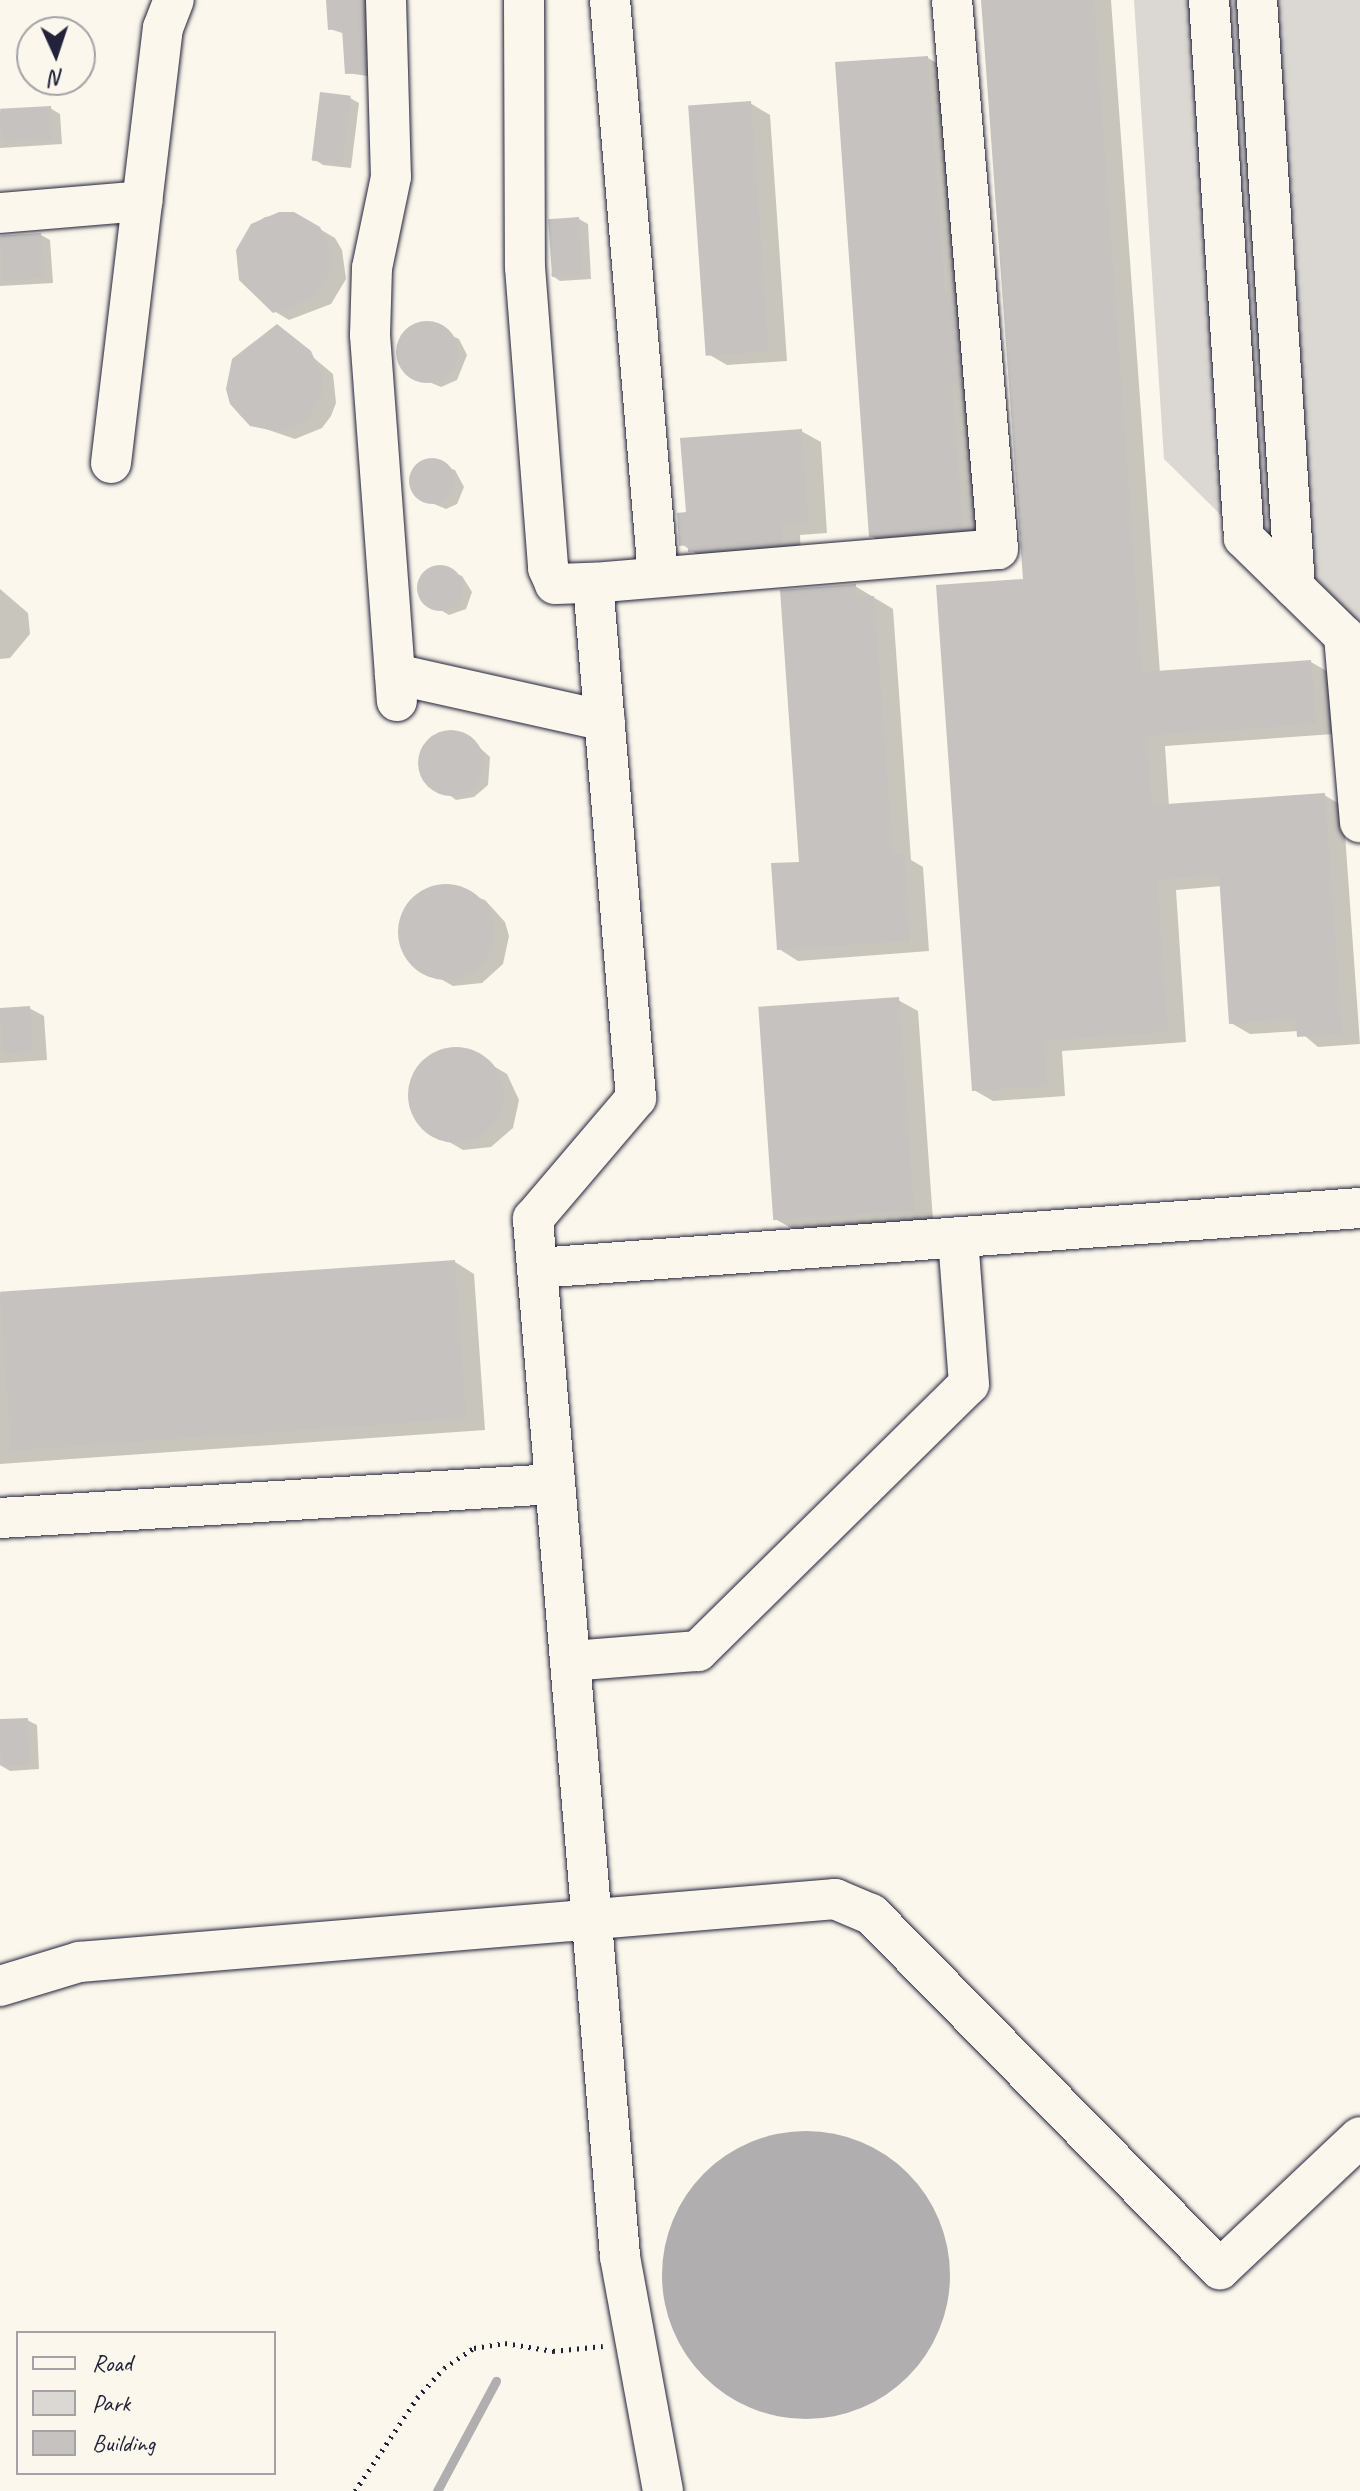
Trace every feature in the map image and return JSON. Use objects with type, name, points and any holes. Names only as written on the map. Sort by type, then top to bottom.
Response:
[{"type":"lane","points":[[111,463],[163,28],[174,0]]},
{"type":"lane","points":[[386,0],[391,177],[372,268],[370,335],[396,687],[605,721]]},
{"type":"lane","points":[[524,0],[525,267],[548,568],[555,584],[998,549],[952,0]]},
{"type":"lane","points":[[610,0],[658,577]]},
{"type":"lane","points":[[1209,0],[1244,538],[1344,636],[1360,822]]},
{"type":"lane","points":[[1257,0],[1295,588]]},
{"type":"lane","points":[[0,213],[142,201]]},
{"type":"lane","points":[[593,583],[636,1098],[533,1219],[620,2256],[663,2491]]},
{"type":"lane","points":[[537,1268],[1360,1208]]},
{"type":"lane","points":[[570,1661],[698,1651],[969,1384],[958,1237]]},
{"type":"lane","points":[[0,1518],[555,1484]]},
{"type":"lane","points":[[0,1986],[79,1962],[835,1899],[871,1914],[1220,2269],[1360,2137]]},
{"type":"path","points":[[355,2491],[417,2398],[444,2368],[474,2348],[505,2343],[553,2351],[635,2342]]},
{"type":"green space","points":[[1134,0],[1360,0],[1360,822],[1344,636],[1164,459]]},
{"type":"shaded area","points":[[806,2131],[834,2134],[861,2142],[886,2155],[908,2173],[926,2195],[939,2220],[947,2247],[950,2275],[947,2303],[939,2330],[926,2355],[908,2377],[886,2395],[861,2408],[834,2416],[806,2419],[778,2416],[751,2408],[726,2395],[704,2377],[686,2355],[673,2330],[665,2303],[662,2275],[665,2247],[673,2220],[686,2195],[704,2173],[726,2155],[751,2142],[778,2134]]},
{"type":"building","points":[[326,0],[363,0],[365,73],[345,74],[342,29],[328,30]]},
{"type":"building","points":[[981,0],[1094,0],[1142,672],[1311,660],[1316,724],[1147,736],[1152,805],[1325,793],[1342,1034],[1297,1037],[1296,1019],[1229,1024],[1219,875],[1157,880],[1168,1032],[1044,1041],[1047,1086],[972,1091],[936,585],[1023,579]]},
{"type":"building","points":[[928,56],[945,292],[953,292],[961,384],[952,385],[963,529],[869,537],[835,62]]},
{"type":"building","points":[[320,92],[351,96],[342,164],[312,160]]},
{"type":"building","points":[[751,101],[769,351],[706,356],[688,105]]},
{"type":"building","points":[[51,106],[53,139],[2,142],[0,109]]},
{"type":"building","points":[[279,212],[294,212],[320,227],[332,255],[332,270],[316,296],[273,313],[239,280],[236,250],[251,224]]},
{"type":"building","points":[[579,217],[583,275],[552,277],[548,219]]},
{"type":"building","points":[[41,233],[44,278],[3,281],[0,236]]},
{"type":"building","points":[[427,321],[449,330],[458,352],[449,374],[427,383],[405,374],[396,352],[405,330]]},
{"type":"building","points":[[277,324],[311,351],[323,379],[322,394],[307,420],[280,432],[250,426],[230,404],[226,389],[232,359]]},
{"type":"building","points":[[802,429],[808,522],[781,524],[782,544],[688,552],[688,545],[679,546],[677,513],[686,512],[680,438]]},
{"type":"building","points":[[432,458],[448,465],[455,481],[448,497],[432,504],[416,497],[409,481],[416,465]]},
{"type":"building","points":[[440,565],[456,572],[463,588],[456,604],[440,611],[424,604],[417,588],[424,572]]},
{"type":"building","points":[[856,584],[856,597],[874,596],[893,855],[904,854],[910,941],[777,950],[771,863],[799,862],[780,590]]},
{"type":"building","points":[[451,730],[474,740],[484,763],[474,786],[451,796],[428,786],[418,763],[428,740]]},
{"type":"building","points":[[446,884],[464,887],[480,898],[491,914],[494,932],[491,950],[480,966],[464,977],[446,980],[428,977],[412,966],[401,950],[398,932],[401,914],[412,898],[428,887]]},
{"type":"building","points":[[899,997],[914,1210],[773,1220],[758,1007]]},
{"type":"building","points":[[30,1006],[33,1052],[3,1054],[0,1008]]},
{"type":"building","points":[[456,1047],[474,1050],[490,1061],[501,1077],[504,1095],[501,1113],[490,1129],[474,1140],[456,1143],[438,1140],[422,1129],[411,1113],[408,1095],[411,1077],[422,1061],[438,1050]]},
{"type":"building","points":[[455,1260],[466,1419],[11,1450],[0,1292]]},
{"type":"building","points":[[28,1718],[30,1765],[2,1766],[0,1719]]},
{"type":"waterway","points":[[437,2491],[496,2381]]}]
